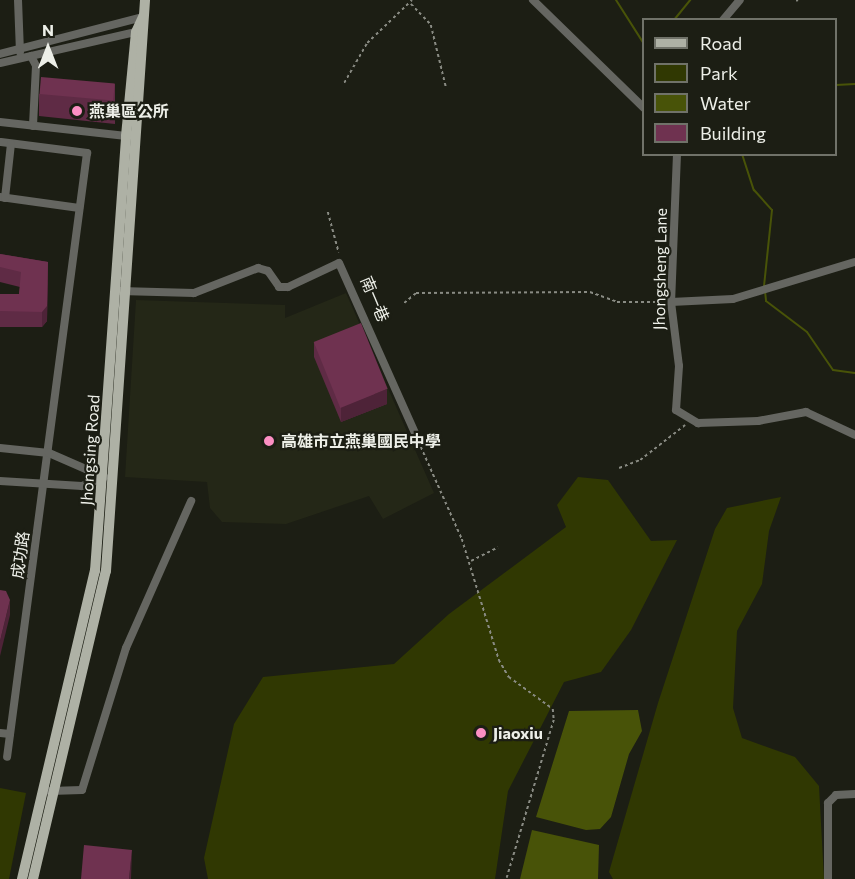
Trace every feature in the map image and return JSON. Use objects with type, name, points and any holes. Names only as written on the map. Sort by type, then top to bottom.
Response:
[{"type":"main road","name":"Jhongsing Road","points":[[122,291],[126,136],[145,0]]},
{"type":"main road","name":"Jhongsing Road","points":[[22,879],[49,791],[106,571],[109,478],[141,31]]},
{"type":"main road","name":"Jhongsing Road","points":[[33,879],[49,791]]},
{"type":"street","points":[[18,0],[20,59]]},
{"type":"street","points":[[533,0],[642,107]]},
{"type":"street","points":[[725,18],[740,0]]},
{"type":"street","points":[[0,54],[143,17]]},
{"type":"street","points":[[0,63],[141,31]]},
{"type":"street","points":[[31,56],[36,66],[33,126]]},
{"type":"street","points":[[0,122],[126,136]]},
{"type":"street","name":"成功路","points":[[1,142],[87,153],[45,486],[5,734],[7,757]]},
{"type":"street","points":[[11,144],[3,197],[79,208]]},
{"type":"street","name":"Jhongsheng Lane","points":[[677,156],[671,302],[679,366],[673,404],[689,420]]},
{"type":"street","points":[[671,302],[721,302],[755,294],[855,262]]},
{"type":"street","points":[[122,291],[194,293],[258,268],[268,271],[279,287],[288,287],[339,263]]},
{"type":"street","name":"南一巷","points":[[339,263],[418,440]]},
{"type":"street","points":[[689,420],[738,423],[806,411],[855,435]]},
{"type":"street","points":[[0,448],[49,453],[109,478]]},
{"type":"street","points":[[0,481],[45,486],[82,486],[109,478]]},
{"type":"street","points":[[49,791],[82,790],[126,648],[191,501]]},
{"type":"street","points":[[828,879],[828,803],[836,795],[855,794]]},
{"type":"path","points":[[344,83],[367,42],[412,0]]},
{"type":"path","points":[[410,3],[431,25],[446,87]]},
{"type":"path","points":[[328,212],[339,263]]},
{"type":"path","points":[[404,303],[416,293],[590,292],[616,302],[671,302]]},
{"type":"path","points":[[619,468],[674,437],[689,420]]},
{"type":"path","points":[[418,440],[470,561],[472,584],[499,660],[509,677],[553,709],[555,720],[507,878]]},
{"type":"path","points":[[470,561],[498,548]]},
{"type":"shaded area","name":"高雄市立燕巢國民中學","points":[[346,293],[434,493],[383,519],[369,496],[286,524],[222,522],[210,508],[207,482],[125,477],[136,300],[285,305],[285,318]]},
{"type":"green space","points":[[578,477],[608,480],[651,541],[677,540],[631,630],[601,672],[564,682],[508,791],[495,879],[208,879],[204,858],[234,724],[263,677],[394,664],[449,614],[566,527],[557,505]]},
{"type":"green space","points":[[781,497],[769,531],[762,584],[737,631],[733,708],[742,738],[795,757],[819,786],[824,879],[613,879],[609,872],[658,703],[715,529],[727,508]]},
{"type":"green space","points":[[0,788],[26,793],[9,879],[0,879]]},
{"type":"water","points":[[638,710],[642,731],[629,754],[611,817],[600,829],[586,830],[536,817],[569,711]]},
{"type":"water","points":[[532,830],[599,845],[598,879],[520,879]]},
{"type":"building","points":[[41,77],[115,83],[113,100],[40,94]]},
{"type":"building","points":[[0,254],[48,262],[47,306],[42,312],[0,311],[0,294],[19,294],[21,272],[0,267]]},
{"type":"building","points":[[361,323],[388,389],[340,408],[314,342]]},
{"type":"building","points":[[0,590],[6,591],[10,600],[0,641]]},
{"type":"building","points":[[84,845],[132,850],[129,879],[81,879]]},
{"type":"waterway","points":[[616,0],[642,41]]},
{"type":"waterway","points":[[676,18],[690,0]]},
{"type":"waterway","points":[[837,85],[855,84]]},
{"type":"waterway","points":[[743,156],[754,190],[772,210],[764,286]]},
{"type":"waterway","points":[[765,291],[766,301],[807,332],[833,370],[855,373]]},
{"type":"place","name":"燕巢區公所","points":[[77,111]]},
{"type":"place","name":"高雄市立燕巢國民中學","points":[[269,441]]},
{"type":"place","name":"Jiaoxiu","points":[[481,733]]}]
